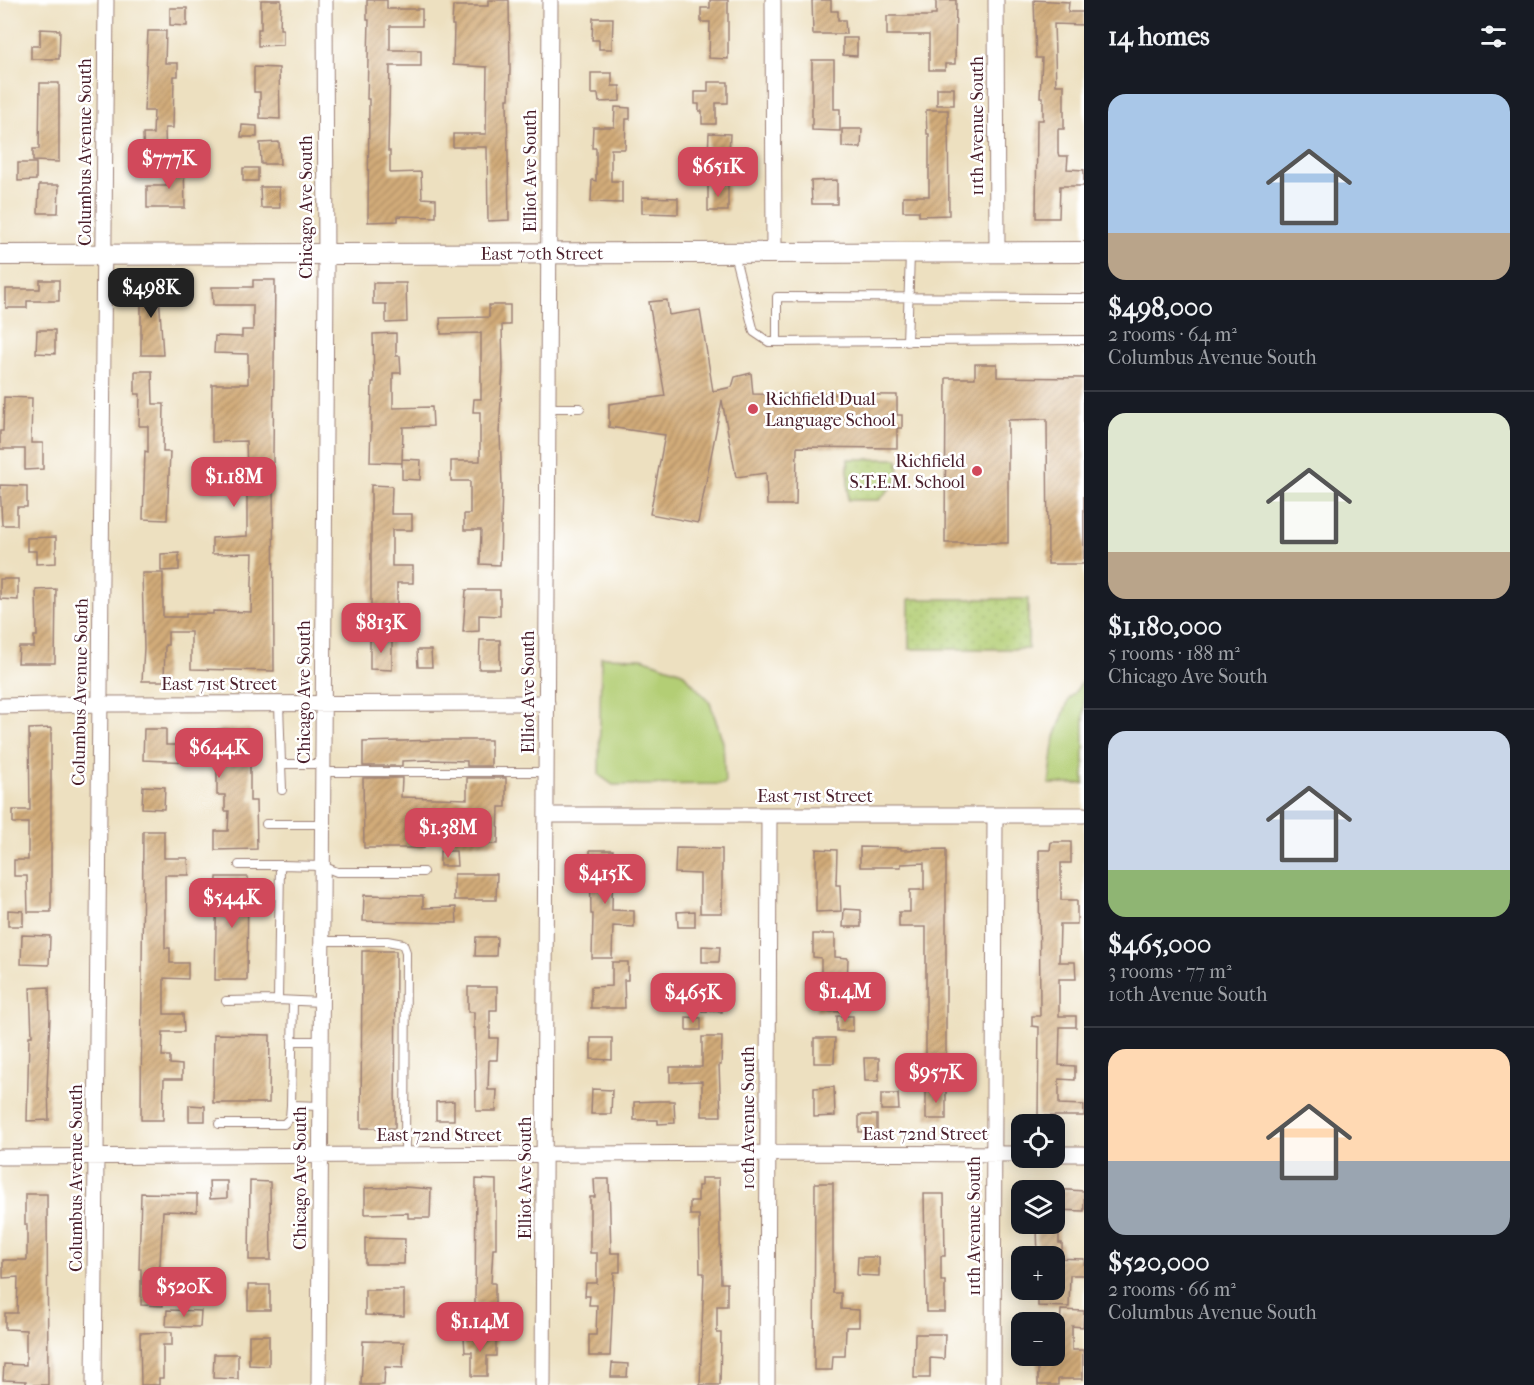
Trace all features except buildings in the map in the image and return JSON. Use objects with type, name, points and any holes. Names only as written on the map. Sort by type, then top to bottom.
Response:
[{"type":"street","name":"Columbus Avenue South","points":[[94,1385],[106,0]]},
{"type":"street","name":"Chicago Ave South","points":[[319,1385],[326,254],[325,0]]},
{"type":"street","name":"Elliot Ave South","points":[[543,1385],[550,0]]},
{"type":"street","points":[[773,0],[774,253]]},
{"type":"street","name":"11th Avenue South","points":[[996,0],[997,252]]},
{"type":"street","name":"East 70th Street","points":[[0,255],[1084,252]]},
{"type":"street","name":"East 71st Street","points":[[0,706],[547,704]]},
{"type":"street","name":"East 71st Street","points":[[547,815],[1084,815]]},
{"type":"street","name":"10th Avenue South","points":[[766,1385],[769,815]]},
{"type":"street","name":"11th Avenue South","points":[[993,1385],[995,815]]},
{"type":"street","name":"East 72nd Street","points":[[0,1157],[1011,1154]]},
{"type":"street","points":[[1065,1154],[1084,1154]]},
{"type":"lane","points":[[908,342],[910,252]]},
{"type":"lane","points":[[734,253],[754,332],[769,342],[1084,340]]},
{"type":"lane","points":[[777,342],[777,297],[1084,298]]},
{"type":"lane","points":[[549,408],[580,408]]},
{"type":"lane","points":[[279,704],[282,790]]},
{"type":"lane","points":[[281,764],[323,768],[547,772]]},
{"type":"lane","points":[[266,824],[323,824]]},
{"type":"lane","points":[[239,865],[322,866],[337,872],[423,872]]},
{"type":"lane","points":[[278,1000],[280,865]]},
{"type":"lane","points":[[322,941],[387,941],[403,944],[406,952],[405,1155]]},
{"type":"lane","points":[[226,1000],[321,1002]]},
{"type":"lane","points":[[219,1124],[284,1124],[290,1118],[293,1001]]},
{"type":"lane","points":[[292,1041],[321,1041]]},
{"type":"lane","points":[[291,1105],[320,1106]]},
{"type":"green space","points":[[848,459],[898,459],[899,479],[879,500],[848,500]]},
{"type":"green space","points":[[909,599],[1028,599],[1028,649],[909,649]]},
{"type":"green space","points":[[601,657],[642,658],[682,672],[710,703],[723,742],[725,784],[613,785],[599,775]]},
{"type":"green space","points":[[1084,680],[1084,784],[1049,784],[1055,737],[1069,699]]},
{"type":"place","name":"Richfield Dual Language School","points":[[753,409]]},
{"type":"place","name":"Richfield S.T.E.M. School","points":[[977,471]]}]
